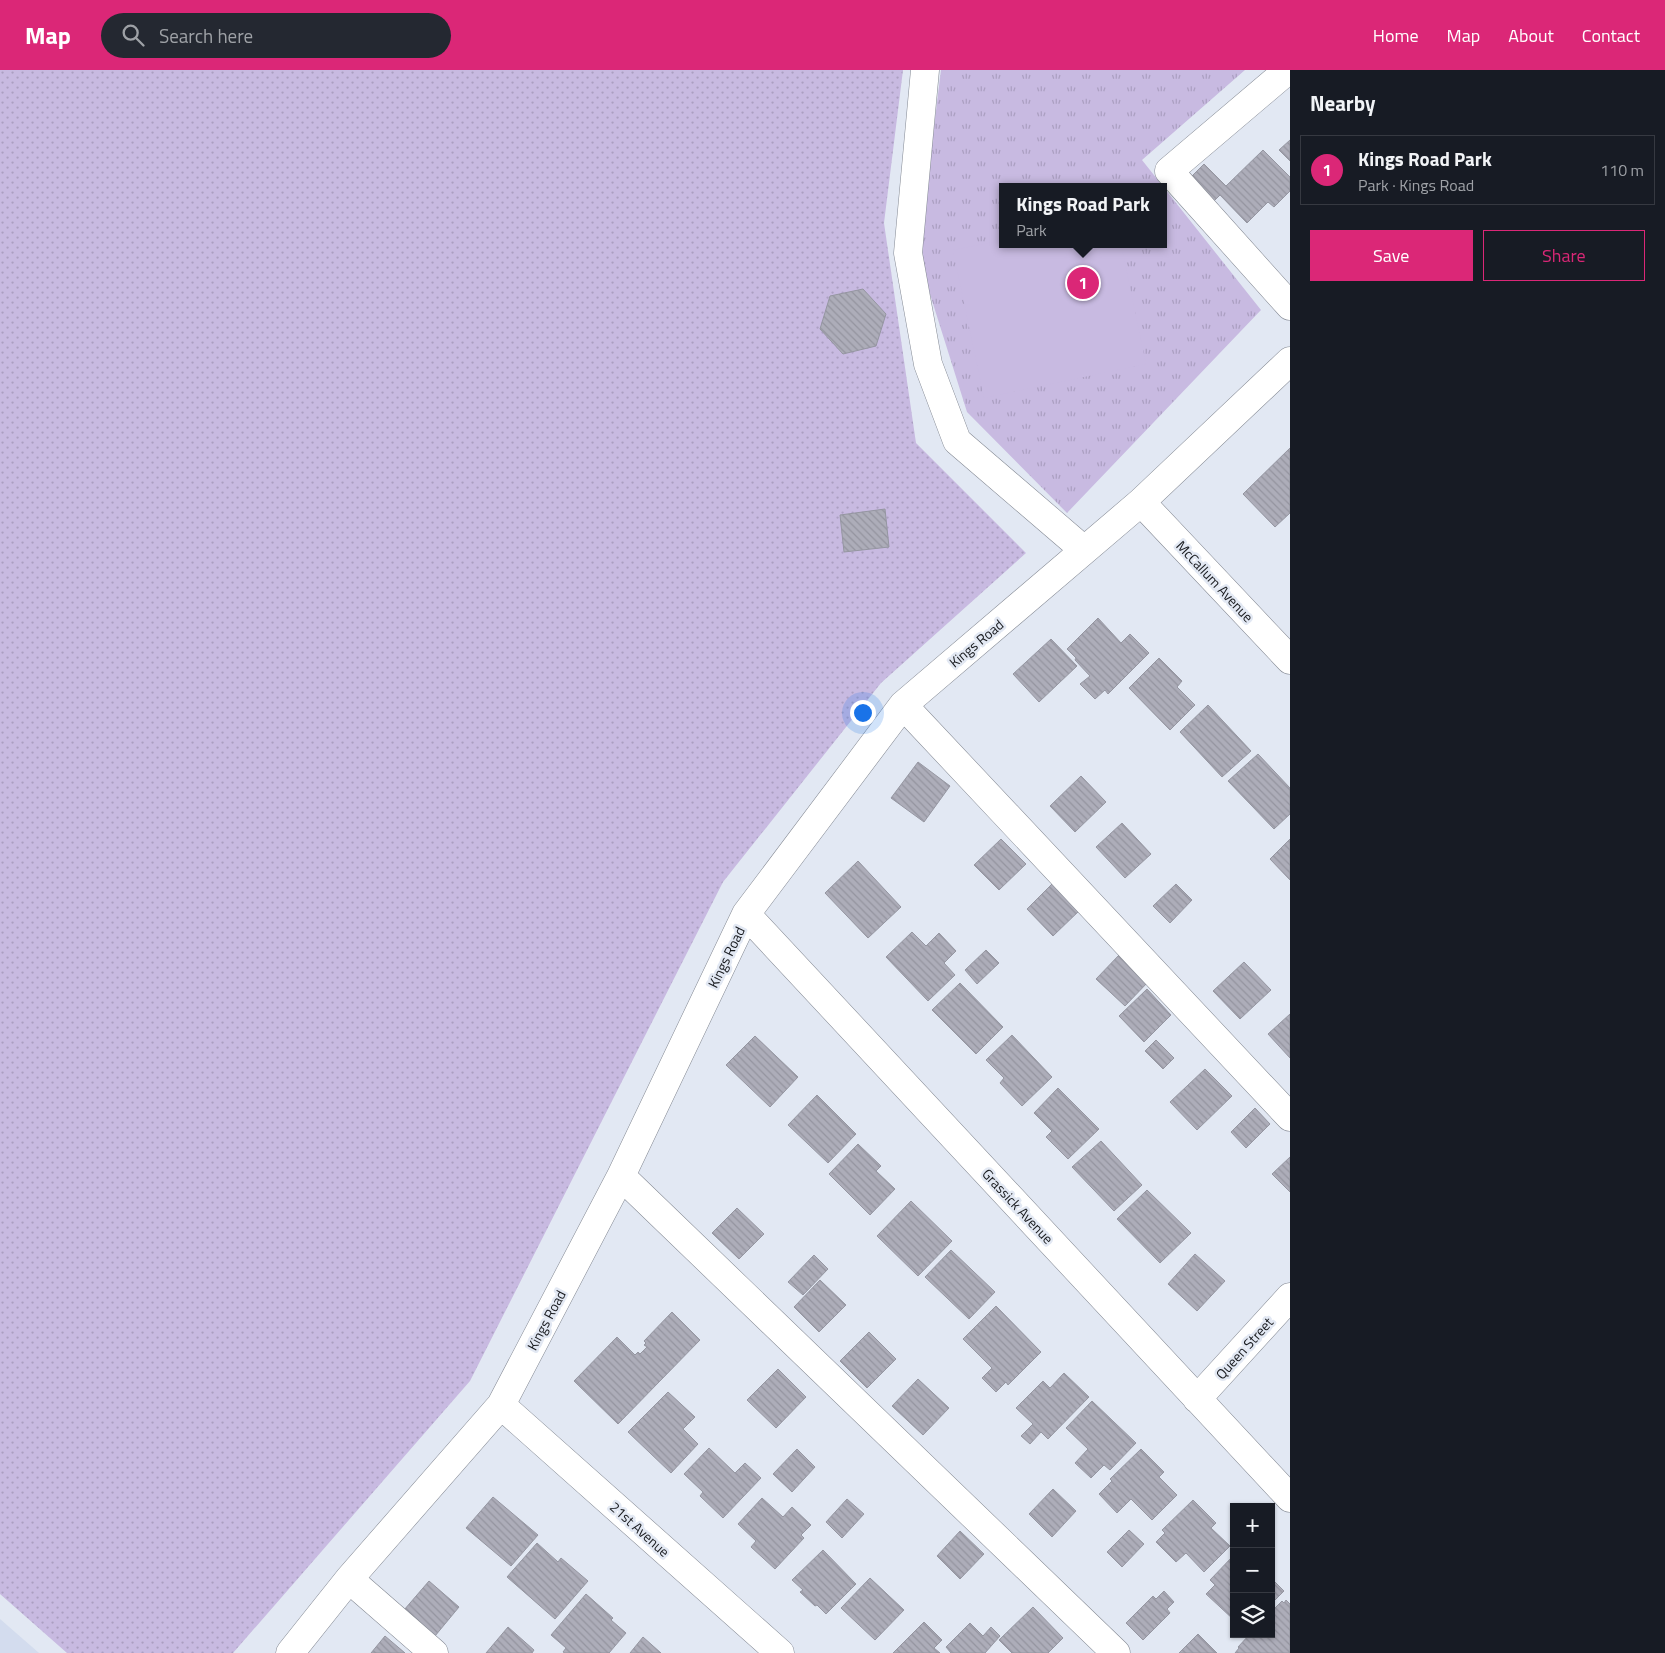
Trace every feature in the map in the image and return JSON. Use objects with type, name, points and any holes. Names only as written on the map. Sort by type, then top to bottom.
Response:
[{"type":"street","points":[[925,70],[908,254],[928,364],[956,441],[1084,550]]},
{"type":"street","points":[[1288,70],[1168,171],[1290,306]]},
{"type":"street","name":"Kings Road","points":[[290,1653],[349,1579],[501,1405],[621,1176],[746,914],[903,705],[1141,502],[1290,361]]},
{"type":"street","name":"McCallum Avenue","points":[[1141,502],[1290,660]]},
{"type":"street","points":[[903,705],[1290,1117]]},
{"type":"street","name":"Grassick Avenue","points":[[746,914],[1290,1498]]},
{"type":"street","points":[[621,1176],[1116,1653]]},
{"type":"street","name":"Queen Street","points":[[1197,1399],[1290,1297]]},
{"type":"street","name":"21st Avenue","points":[[501,1405],[780,1653]]},
{"type":"street","points":[[349,1579],[434,1653]]},
{"type":"shaded area","points":[[0,1619],[39,1653],[0,1653]]},
{"type":"green space","points":[[0,70],[903,70],[884,223],[916,443],[1026,553],[881,683],[723,882],[470,1381],[233,1653],[67,1653],[0,1594]]},
{"type":"green space","points":[[941,70],[1245,70],[1142,160],[1160,183],[999,183],[999,248],[1167,248],[1167,192],[1261,310],[1067,513],[967,412],[918,256]]},
{"type":"green space","points":[[999,241],[999,248],[1122,248],[1146,364],[984,398],[953,250]]},
{"type":"building","points":[[1290,140],[1290,161],[1279,150]]},
{"type":"building","points":[[1263,150],[1290,177],[1290,191],[1274,207],[1268,202],[1247,223],[1220,195],[1211,204],[1188,180],[1204,164],[1226,186]]},
{"type":"building","points":[[863,289],[886,314],[876,346],[843,354],[820,329],[830,296]]},
{"type":"building","points":[[1290,448],[1290,513],[1275,527],[1243,494]]},
{"type":"building","points":[[885,509],[889,547],[844,552],[840,515]]},
{"type":"building","points":[[1098,618],[1121,643],[1130,634],[1149,653],[1108,694],[1105,690],[1095,699],[1080,684],[1090,676],[1067,649]]},
{"type":"building","points":[[1051,639],[1077,666],[1039,702],[1013,674]]},
{"type":"building","points":[[1159,658],[1182,681],[1177,687],[1195,705],[1170,730],[1129,688]]},
{"type":"building","points":[[1208,705],[1251,751],[1222,777],[1180,732]]},
{"type":"building","points":[[1258,754],[1290,788],[1290,814],[1274,829],[1228,781]]},
{"type":"building","points":[[918,762],[950,786],[924,822],[891,798]]},
{"type":"building","points":[[1081,776],[1106,802],[1075,832],[1050,806]]},
{"type":"building","points":[[1122,823],[1151,854],[1125,878],[1096,847]]},
{"type":"building","points":[[1001,839],[1026,864],[999,890],[974,865]]},
{"type":"building","points":[[1290,839],[1290,880],[1270,859]]},
{"type":"building","points":[[858,861],[901,907],[868,938],[825,893]]},
{"type":"building","points":[[1053,883],[1080,910],[1053,936],[1027,909]]},
{"type":"building","points":[[1176,884],[1192,900],[1170,923],[1153,906]]},
{"type":"building","points":[[912,932],[926,946],[939,933],[956,951],[944,963],[955,975],[928,1001],[886,957]]},
{"type":"building","points":[[986,950],[999,963],[977,984],[965,970]]},
{"type":"building","points":[[1120,954],[1149,981],[1125,1006],[1096,979]]},
{"type":"building","points":[[1244,962],[1271,990],[1240,1019],[1213,991]]},
{"type":"building","points":[[960,983],[1003,1027],[976,1054],[932,1010]]},
{"type":"building","points":[[1147,989],[1171,1015],[1144,1042],[1119,1016]]},
{"type":"building","points":[[1290,1014],[1290,1058],[1268,1034]]},
{"type":"building","points":[[1012,1035],[1052,1077],[1022,1106],[1000,1083],[1004,1078],[986,1060]]},
{"type":"building","points":[[755,1036],[798,1077],[770,1107],[726,1065]]},
{"type":"building","points":[[1156,1040],[1174,1058],[1163,1069],[1145,1051]]},
{"type":"building","points":[[1205,1069],[1232,1096],[1197,1130],[1170,1102]]},
{"type":"building","points":[[1058,1088],[1099,1129],[1068,1159],[1046,1137],[1052,1131],[1034,1113]]},
{"type":"building","points":[[817,1095],[856,1134],[828,1163],[788,1125]]},
{"type":"building","points":[[1255,1108],[1270,1124],[1246,1148],[1231,1132]]},
{"type":"building","points":[[1101,1141],[1142,1185],[1114,1211],[1072,1167]]},
{"type":"building","points":[[858,1144],[881,1166],[876,1171],[895,1189],[870,1215],[829,1174]]},
{"type":"building","points":[[1290,1157],[1290,1192],[1272,1174]]},
{"type":"building","points":[[1147,1190],[1191,1233],[1160,1263],[1117,1219]]},
{"type":"building","points":[[911,1201],[952,1241],[918,1276],[877,1236]]},
{"type":"building","points":[[737,1208],[764,1234],[739,1259],[712,1233]]},
{"type":"building","points":[[951,1250],[995,1292],[969,1319],[925,1277]]},
{"type":"building","points":[[1195,1254],[1225,1281],[1197,1311],[1168,1284]]},
{"type":"building","points":[[814,1255],[828,1269],[803,1295],[788,1282]]},
{"type":"building","points":[[820,1280],[846,1305],[819,1332],[794,1307]]},
{"type":"building","points":[[996,1306],[1041,1352],[1008,1385],[1006,1382],[996,1392],[982,1378],[992,1368],[963,1339]]},
{"type":"building","points":[[672,1312],[700,1340],[618,1424],[574,1381],[617,1337],[635,1355],[638,1352],[640,1354],[647,1347],[644,1345],[646,1343],[644,1341]]},
{"type":"building","points":[[869,1332],[896,1359],[867,1388],[840,1361]]},
{"type":"building","points":[[778,1369],[806,1397],[776,1428],[747,1400]]},
{"type":"building","points":[[1064,1373],[1089,1397],[1048,1439],[1041,1432],[1030,1444],[1021,1436],[1033,1424],[1016,1408],[1043,1381],[1050,1388]]},
{"type":"building","points":[[918,1379],[949,1408],[923,1435],[892,1406]]},
{"type":"building","points":[[668,1392],[695,1417],[683,1429],[698,1444],[671,1473],[628,1432]]},
{"type":"building","points":[[1092,1401],[1136,1443],[1110,1470],[1104,1465],[1091,1478],[1075,1463],[1088,1449],[1066,1428]]},
{"type":"building","points":[[709,1448],[735,1473],[745,1463],[761,1478],[723,1518],[700,1496],[703,1492],[684,1474]]},
{"type":"building","points":[[797,1449],[815,1467],[792,1492],[773,1474]]},
{"type":"building","points":[[1141,1449],[1164,1472],[1159,1477],[1177,1495],[1152,1520],[1131,1499],[1117,1513],[1099,1494],[1112,1481],[1110,1479]]},
{"type":"building","points":[[1053,1489],[1076,1511],[1052,1537],[1029,1514]]},
{"type":"building","points":[[493,1497],[538,1535],[511,1566],[466,1528]]},
{"type":"building","points":[[762,1498],[783,1517],[792,1507],[811,1525],[801,1535],[804,1538],[775,1569],[751,1547],[756,1541],[738,1524]]},
{"type":"building","points":[[847,1499],[864,1514],[842,1538],[826,1522]]},
{"type":"building","points":[[1193,1500],[1216,1523],[1211,1528],[1230,1546],[1204,1572],[1186,1553],[1176,1562],[1156,1542],[1165,1533],[1162,1530]]},
{"type":"building","points":[[1129,1530],[1144,1544],[1122,1567],[1107,1552]]},
{"type":"building","points":[[960,1531],[984,1554],[960,1579],[937,1556]]},
{"type":"building","points":[[537,1543],[558,1562],[561,1558],[588,1581],[555,1619],[507,1577]]},
{"type":"building","points":[[823,1550],[856,1584],[826,1614],[800,1592],[803,1590],[792,1580]]},
{"type":"building","points":[[1230,1559],[1230,1616],[1206,1594],[1215,1585],[1210,1580]]},
{"type":"building","points":[[870,1578],[904,1610],[875,1640],[841,1608]]},
{"type":"building","points":[[429,1581],[459,1607],[435,1636],[404,1610]]},
{"type":"building","points":[[1275,1582],[1284,1591],[1275,1600]]},
{"type":"building","points":[[1164,1591],[1174,1602],[1167,1609],[1170,1613],[1143,1640],[1126,1623],[1153,1596],[1156,1599]]},
{"type":"building","points":[[586,1594],[613,1618],[611,1620],[626,1633],[609,1653],[565,1653],[563,1652],[566,1648],[551,1635]]},
{"type":"building","points":[[1286,1600],[1290,1604],[1290,1653],[1235,1653],[1246,1638],[1275,1638],[1275,1608],[1282,1601],[1284,1603]]},
{"type":"building","points":[[1033,1607],[1063,1638],[1048,1653],[1012,1653],[999,1640]]},
{"type":"building","points":[[924,1622],[942,1640],[934,1648],[940,1653],[893,1653]]},
{"type":"building","points":[[970,1623],[983,1636],[991,1627],[1000,1636],[985,1653],[951,1653],[946,1647]]},
{"type":"building","points":[[508,1627],[534,1650],[532,1653],[486,1653]]},
{"type":"building","points":[[1198,1634],[1217,1653],[1179,1653]]},
{"type":"building","points":[[385,1636],[405,1653],[371,1653]]},
{"type":"building","points":[[643,1637],[661,1653],[630,1653]]},
{"type":"place","name":"Kings Road Park","points":[[1083,283]]}]
